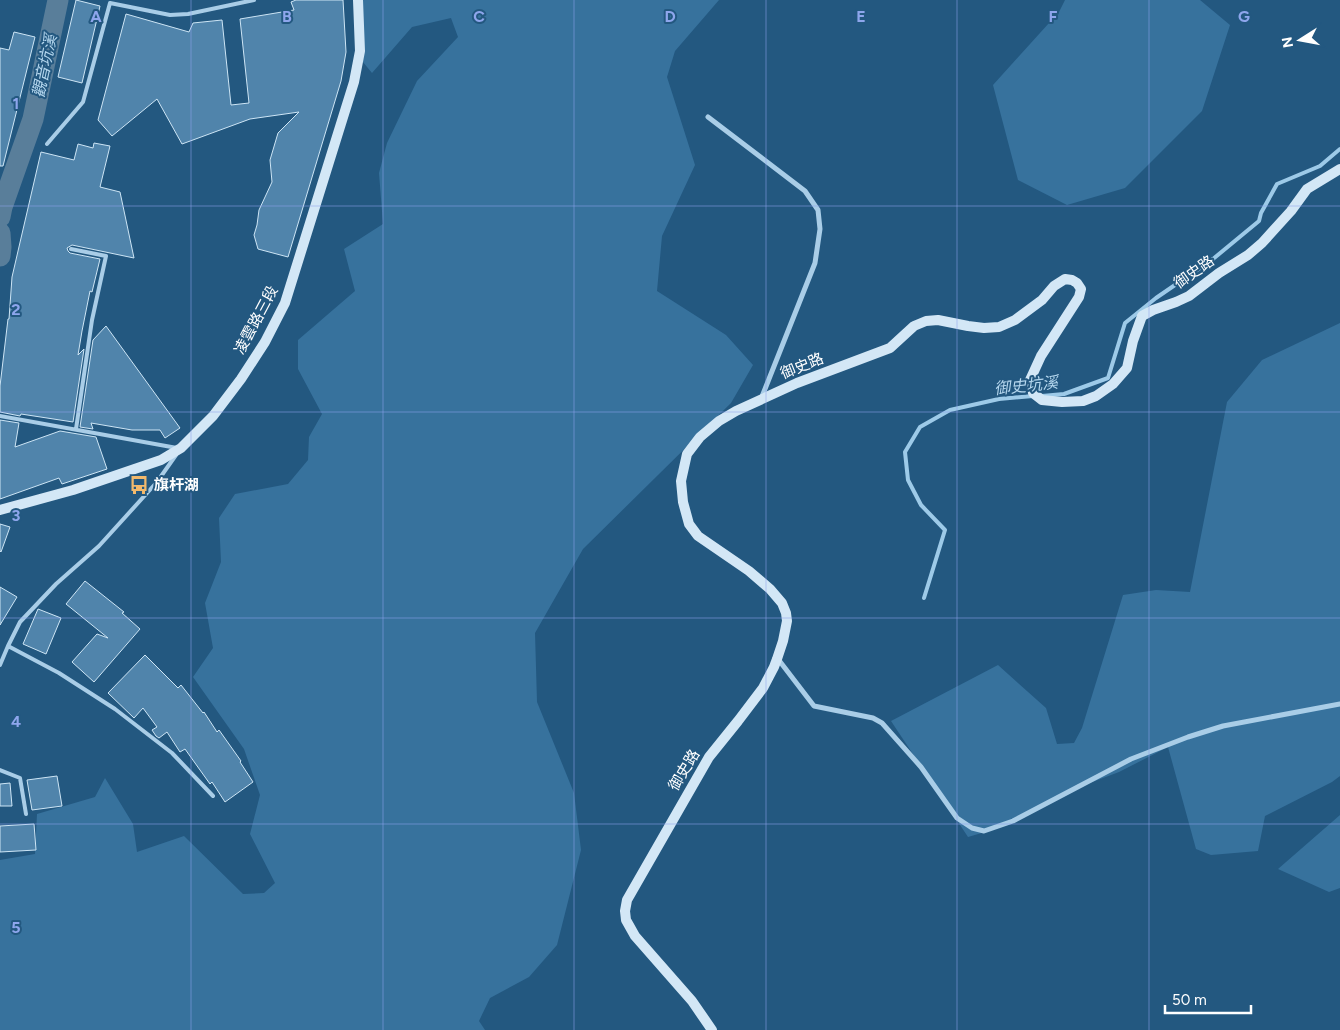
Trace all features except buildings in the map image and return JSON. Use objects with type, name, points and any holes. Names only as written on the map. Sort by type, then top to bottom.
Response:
[{"type":"street","name":"凌雲路三段","points":[[0,510],[73,490],[161,460],[181,448],[213,416],[241,379],[265,342],[285,303],[354,82],[360,51],[358,0]]},
{"type":"street","points":[[708,117],[805,191],[818,210],[820,229],[814,263],[760,400]]},
{"type":"street","name":"御史路","points":[[712,1030],[692,1001],[635,936],[626,920],[627,900],[708,757],[763,688],[774,668],[787,621],[782,603],[770,589],[698,536],[689,524],[683,502],[682,481],[687,454],[700,438],[719,421],[736,411],[797,384],[890,348],[914,326],[926,321],[938,320],[984,328],[999,327],[1015,320],[1042,300],[1054,286],[1065,279],[1072,280],[1077,284],[1080,290],[1079,297],[1041,356],[1030,380],[1033,393],[1042,400],[1062,402],[1083,401],[1096,396],[1113,384],[1127,368],[1133,341],[1142,316],[1189,296],[1219,273],[1248,255],[1262,243],[1291,211],[1307,189],[1340,169]]},
{"type":"street","points":[[777,659],[814,706],[873,718],[882,723],[921,767],[957,818],[972,828],[984,830],[1013,821],[1131,759],[1188,737],[1223,726],[1340,704]]},
{"type":"lane","points":[[47,144],[83,102],[110,3],[170,15],[188,14],[254,0]]},
{"type":"lane","points":[[71,249],[106,256],[92,320],[76,430]]},
{"type":"lane","points":[[0,416],[181,448],[158,482],[99,546],[56,584],[20,622],[0,665]]},
{"type":"lane","points":[[8,646],[60,674],[115,709],[172,753],[213,796]]},
{"type":"lane","points":[[0,770],[20,778],[26,814]]},
{"type":"shaded area","points":[[358,0],[719,0],[675,51],[667,77],[695,165],[662,236],[657,291],[726,335],[753,365],[731,403],[583,549],[535,633],[537,702],[574,793],[581,850],[557,945],[529,977],[490,998],[479,1021],[485,1030],[0,1030],[0,860],[35,854],[37,814],[95,797],[105,778],[133,824],[137,852],[184,836],[243,894],[264,893],[275,883],[250,834],[260,795],[244,749],[193,677],[213,648],[205,603],[221,562],[219,518],[235,494],[288,484],[308,460],[309,437],[322,414],[298,369],[298,340],[355,291],[344,249],[383,224],[379,173],[387,143],[417,81],[458,37],[451,18],[412,27],[372,73],[358,56]]},
{"type":"shaded area","points":[[1065,0],[1200,0],[1230,25],[1202,111],[1125,188],[1067,205],[1018,180],[993,85],[1059,12]]},
{"type":"shaded area","points":[[1340,323],[1340,776],[1332,782],[1265,816],[1258,851],[1211,855],[1196,849],[1168,747],[1119,772],[1071,790],[1002,827],[968,837],[891,721],[998,665],[1046,708],[1057,744],[1074,743],[1082,728],[1123,595],[1156,590],[1190,592],[1227,402],[1262,360]]},
{"type":"shaded area","points":[[1340,815],[1340,888],[1329,892],[1278,869]]},
{"type":"waterway","name":"觀音坑溪","points":[[0,217],[33,119],[58,0]]},
{"type":"waterway","name":"御史坑溪","points":[[1042,396],[1064,394],[1108,378],[1125,323],[1156,298],[1213,259],[1259,221],[1261,213],[1277,184],[1320,166],[1340,149]]},
{"type":"waterway","name":"觀音坑溪","points":[[0,233],[0,256]]},
{"type":"waterway","name":"御史坑溪","points":[[924,598],[945,530],[921,505],[908,480],[905,452],[920,427],[950,410],[999,399],[1033,396]]},
{"type":"place","name":"旗杆湖","points":[[139,485]]}]
